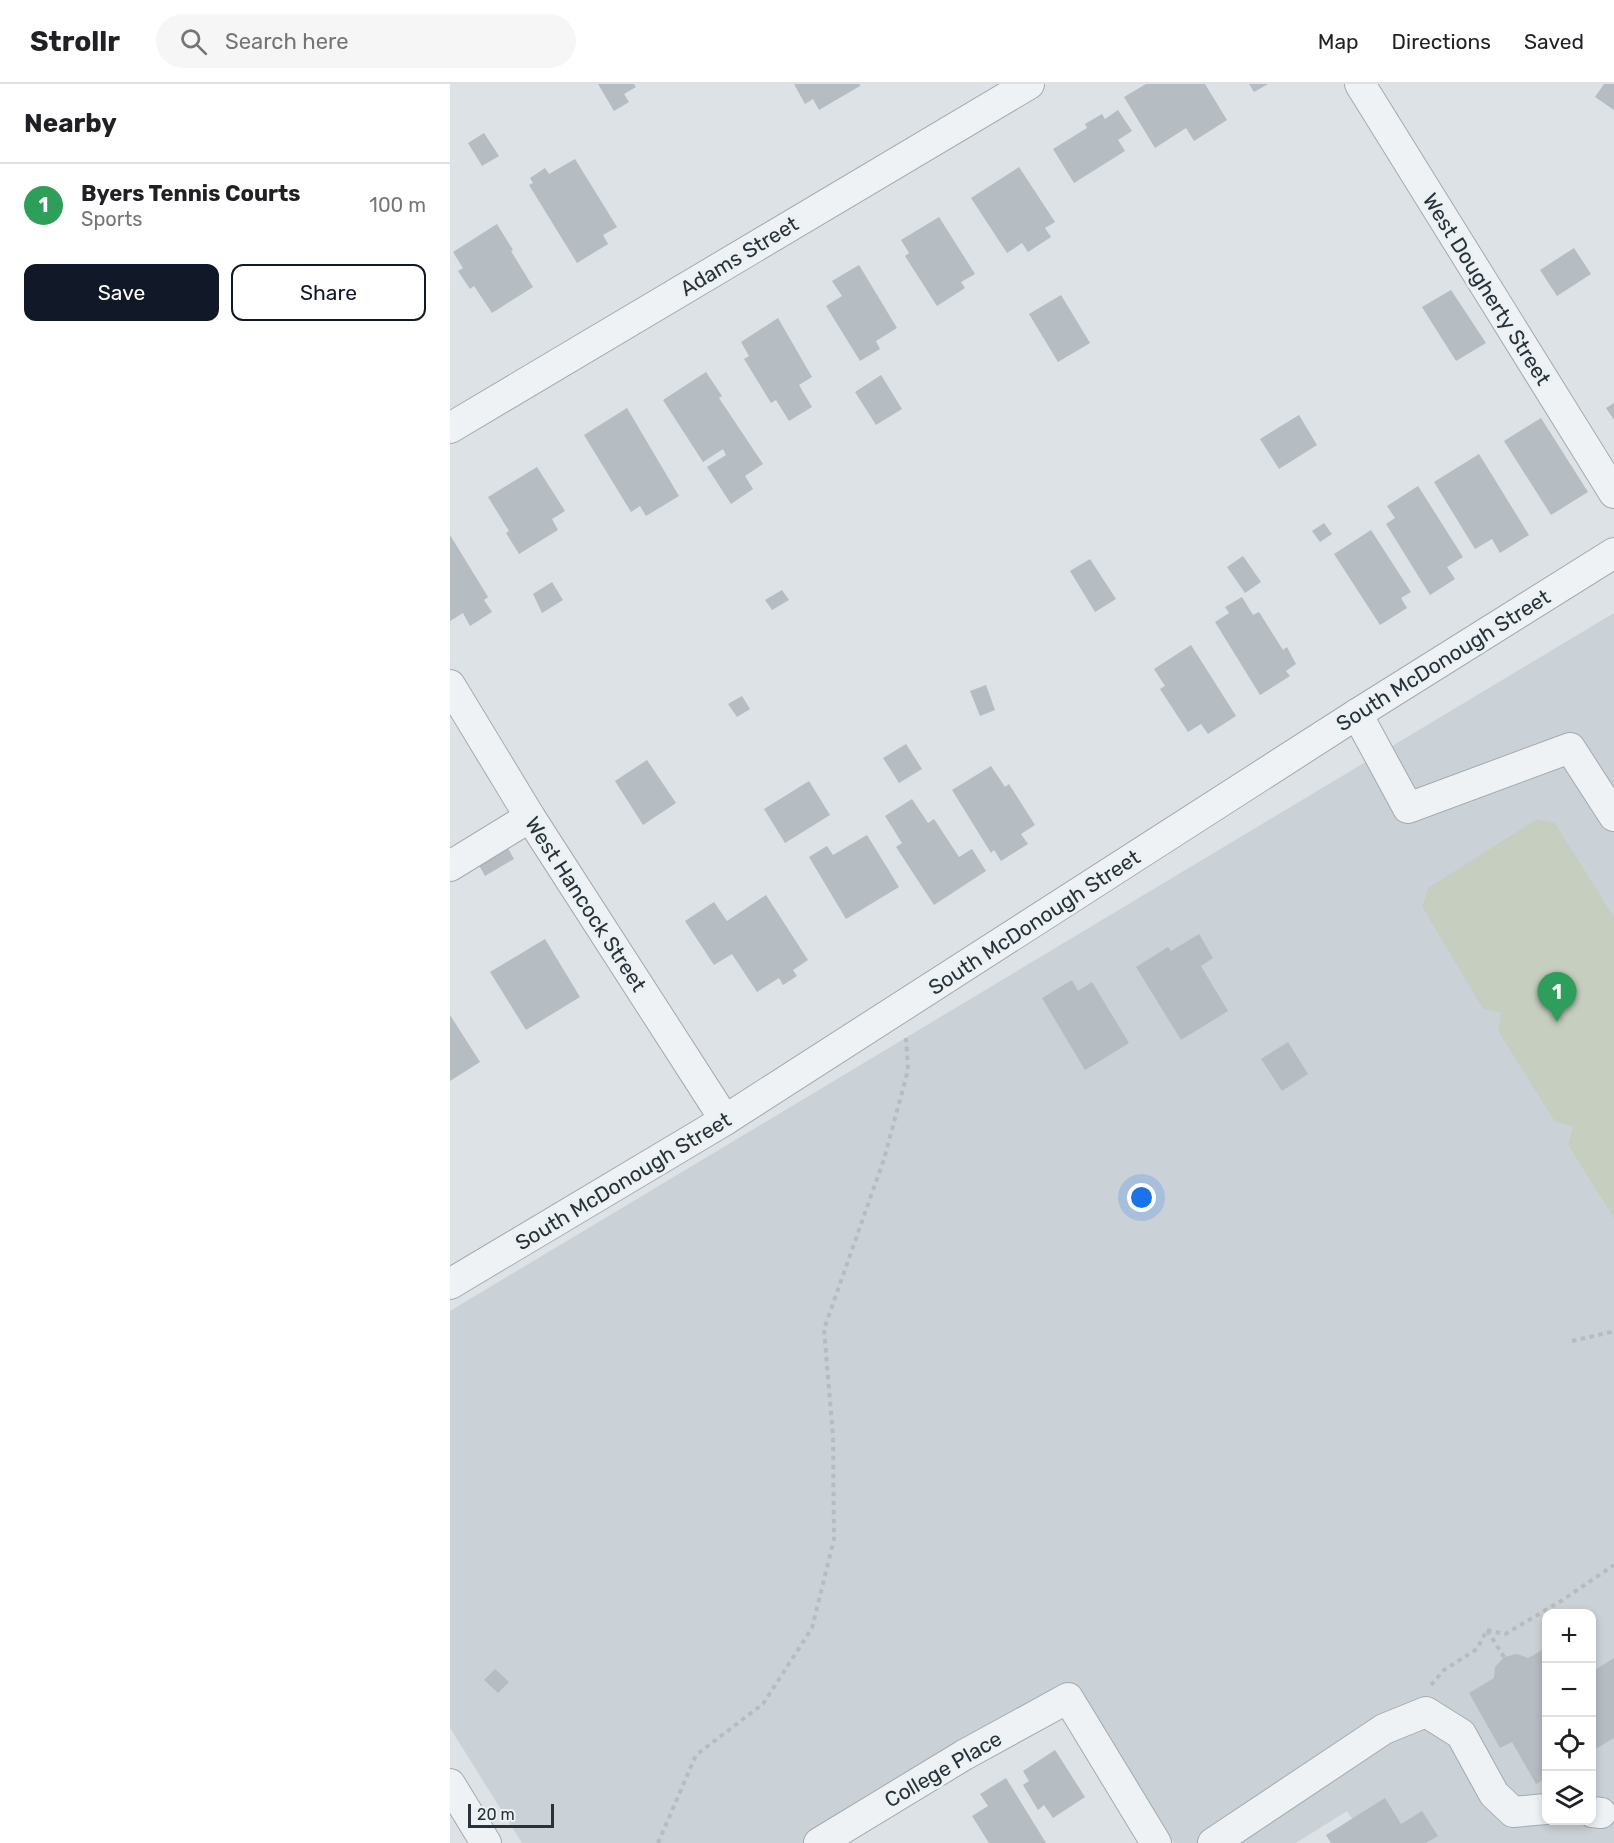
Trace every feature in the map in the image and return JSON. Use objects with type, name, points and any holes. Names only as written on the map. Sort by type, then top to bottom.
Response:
[{"type":"street","name":"Adams Street","points":[[450,428],[1029,84]]},
{"type":"street","name":"West Dougherty Street","points":[[1360,84],[1614,493]]},
{"type":"street","name":"South McDonough Street","points":[[450,1284],[724,1120],[1357,714],[1614,553]]},
{"type":"street","name":"West Hancock Street","points":[[450,686],[530,817],[724,1120]]},
{"type":"street","points":[[1357,714],[1408,808],[1570,747],[1614,816]]},
{"type":"street","points":[[450,866],[530,817]]},
{"type":"street","name":"College Place","points":[[819,1843],[964,1755],[1068,1698],[1156,1843]]},
{"type":"street","points":[[1213,1843],[1383,1729],[1426,1712],[1461,1734],[1494,1794],[1513,1812],[1542,1809]]},
{"type":"street","points":[[450,1784],[486,1843]]},
{"type":"path","points":[[658,1843],[696,1755],[763,1704],[812,1628],[834,1539],[833,1436],[824,1329],[884,1159],[908,1070],[905,1004]]},
{"type":"path","points":[[1572,1341],[1614,1330]]},
{"type":"path","points":[[1487,1630],[1505,1634],[1561,1601],[1614,1565]]},
{"type":"path","points":[[1487,1630],[1504,1657]]},
{"type":"path","points":[[1426,1712],[1428,1689],[1444,1670],[1478,1649],[1487,1630]]},
{"type":"shaded area","points":[[1614,613],[1614,1843],[1368,1843],[1347,1811],[1296,1843],[1174,1843],[1081,1695],[805,1843],[522,1843],[450,1728],[450,1311]]},
{"type":"green space","points":[[1537,819],[1555,823],[1614,917],[1614,1218],[1568,1145],[1573,1126],[1555,1122],[1498,1031],[1501,1013],[1483,1009],[1422,907],[1428,888]]},
{"type":"building","points":[[598,84],[634,84],[636,87],[624,94],[629,102],[614,111]]},
{"type":"building","points":[[794,84],[860,84],[860,86],[819,110],[813,99],[805,104]]},
{"type":"building","points":[[1146,84],[1205,84],[1227,120],[1194,141],[1186,128],[1155,148],[1124,97]]},
{"type":"building","points":[[1249,84],[1268,84],[1254,92]]},
{"type":"building","points":[[1604,84],[1614,84],[1614,110],[1595,97]]},
{"type":"building","points":[[1118,110],[1132,131],[1118,140],[1125,151],[1074,183],[1053,149],[1087,128],[1085,124],[1102,114],[1105,119]]},
{"type":"building","points":[[484,133],[499,156],[482,166],[468,143]]},
{"type":"building","points":[[575,159],[617,227],[603,235],[608,244],[577,263],[529,185],[533,183],[530,178],[545,168],[549,174]]},
{"type":"building","points":[[1019,167],[1055,222],[1045,228],[1051,237],[1028,252],[1022,243],[1007,253],[971,198]]},
{"type":"building","points":[[939,217],[975,274],[961,282],[965,288],[937,306],[905,256],[909,253],[901,240]]},
{"type":"building","points":[[497,224],[533,287],[492,313],[474,286],[470,289],[458,271],[463,268],[453,252]]},
{"type":"building","points":[[1574,248],[1591,274],[1557,296],[1540,270]]},
{"type":"building","points":[[859,265],[897,328],[876,341],[880,349],[860,361],[826,306],[842,296],[832,281]]},
{"type":"building","points":[[1451,290],[1486,343],[1456,361],[1422,307]]},
{"type":"building","points":[[1061,295],[1090,343],[1058,362],[1029,314]]},
{"type":"building","points":[[778,318],[812,377],[799,385],[812,407],[789,421],[776,400],[771,403],[744,359],[749,356],[741,342]]},
{"type":"building","points":[[706,372],[722,396],[719,398],[763,464],[745,476],[753,489],[731,504],[707,467],[726,455],[723,449],[703,462],[663,400]]},
{"type":"building","points":[[881,375],[902,409],[876,425],[855,392]]},
{"type":"building","points":[[1614,403],[1614,420],[1606,408]]},
{"type":"building","points":[[627,408],[679,496],[646,516],[640,506],[631,512],[584,435]]},
{"type":"building","points":[[1299,415],[1317,445],[1279,469],[1260,439]]},
{"type":"building","points":[[1541,418],[1588,492],[1551,515],[1504,441]]},
{"type":"building","points":[[1479,454],[1529,535],[1500,553],[1492,539],[1475,549],[1434,482]]},
{"type":"building","points":[[537,467],[565,511],[552,519],[558,530],[519,554],[506,533],[509,531],[488,497]]},
{"type":"building","points":[[1418,486],[1463,557],[1447,567],[1455,579],[1430,595],[1386,524],[1395,518],[1387,506]]},
{"type":"building","points":[[1324,523],[1332,534],[1320,542],[1312,531]]},
{"type":"building","points":[[1371,530],[1411,592],[1401,598],[1407,608],[1380,625],[1334,554]]},
{"type":"building","points":[[450,535],[488,597],[484,600],[492,612],[470,626],[463,613],[450,621]]},
{"type":"building","points":[[1243,556],[1261,582],[1245,593],[1227,567]]},
{"type":"building","points":[[1090,559],[1116,599],[1095,612],[1070,571]]},
{"type":"building","points":[[552,582],[563,600],[542,613],[533,594]]},
{"type":"building","points":[[782,590],[789,600],[772,610],[765,600]]},
{"type":"building","points":[[1242,597],[1253,615],[1259,612],[1283,650],[1287,647],[1296,664],[1286,671],[1290,676],[1260,695],[1215,622],[1229,613],[1225,607]]},
{"type":"building","points":[[1191,645],[1236,716],[1208,734],[1201,724],[1188,732],[1160,689],[1165,686],[1154,669]]},
{"type":"building","points":[[986,685],[995,710],[980,716],[970,691]]},
{"type":"building","points":[[742,696],[750,709],[737,717],[728,704]]},
{"type":"building","points":[[906,744],[922,769],[899,783],[883,758]]},
{"type":"building","points":[[647,760],[676,803],[643,825],[615,781]]},
{"type":"building","points":[[991,766],[1005,787],[1009,784],[1035,825],[1021,834],[1028,844],[1001,861],[994,850],[991,853],[952,790]]},
{"type":"building","points":[[809,781],[830,815],[785,843],[764,809]]},
{"type":"building","points":[[912,799],[928,823],[934,819],[959,857],[972,849],[986,871],[934,905],[896,847],[902,843],[885,816]]},
{"type":"building","points":[[867,835],[899,887],[846,919],[809,857],[827,846],[833,855]]},
{"type":"building","points":[[505,843],[514,859],[485,876],[476,860]]},
{"type":"building","points":[[766,895],[808,960],[793,970],[797,976],[783,985],[779,978],[757,992],[732,954],[714,965],[685,921],[714,902],[727,921]]},
{"type":"building","points":[[1199,934],[1213,958],[1201,966],[1228,1011],[1181,1040],[1136,967],[1168,947],[1171,951]]},
{"type":"building","points":[[545,939],[580,997],[526,1030],[490,972]]},
{"type":"building","points":[[1072,980],[1078,991],[1092,982],[1129,1043],[1085,1070],[1042,998]]},
{"type":"building","points":[[450,1015],[480,1062],[450,1081]]},
{"type":"building","points":[[1288,1042],[1308,1074],[1282,1091],[1261,1059]]},
{"type":"building","points":[[1542,1650],[1542,1780],[1536,1784],[1512,1742],[1500,1748],[1469,1693],[1494,1678],[1495,1667],[1504,1657],[1517,1654],[1528,1658]]},
{"type":"building","points":[[1614,1658],[1614,1738],[1596,1749],[1596,1717],[1596,1669]]},
{"type":"building","points":[[495,1669],[509,1682],[498,1693],[484,1680]]},
{"type":"building","points":[[1055,1750],[1085,1797],[1053,1818],[1044,1805],[1038,1810],[1023,1785],[1029,1781],[1023,1771]]},
{"type":"building","points":[[1006,1778],[1046,1843],[989,1843],[972,1816],[988,1806],[980,1794]]},
{"type":"building","points":[[1385,1798],[1401,1824],[1422,1811],[1438,1836],[1426,1843],[1331,1843],[1326,1835]]},
{"type":"place","name":"Byers Tennis Courts","points":[[1557,1022]]}]
